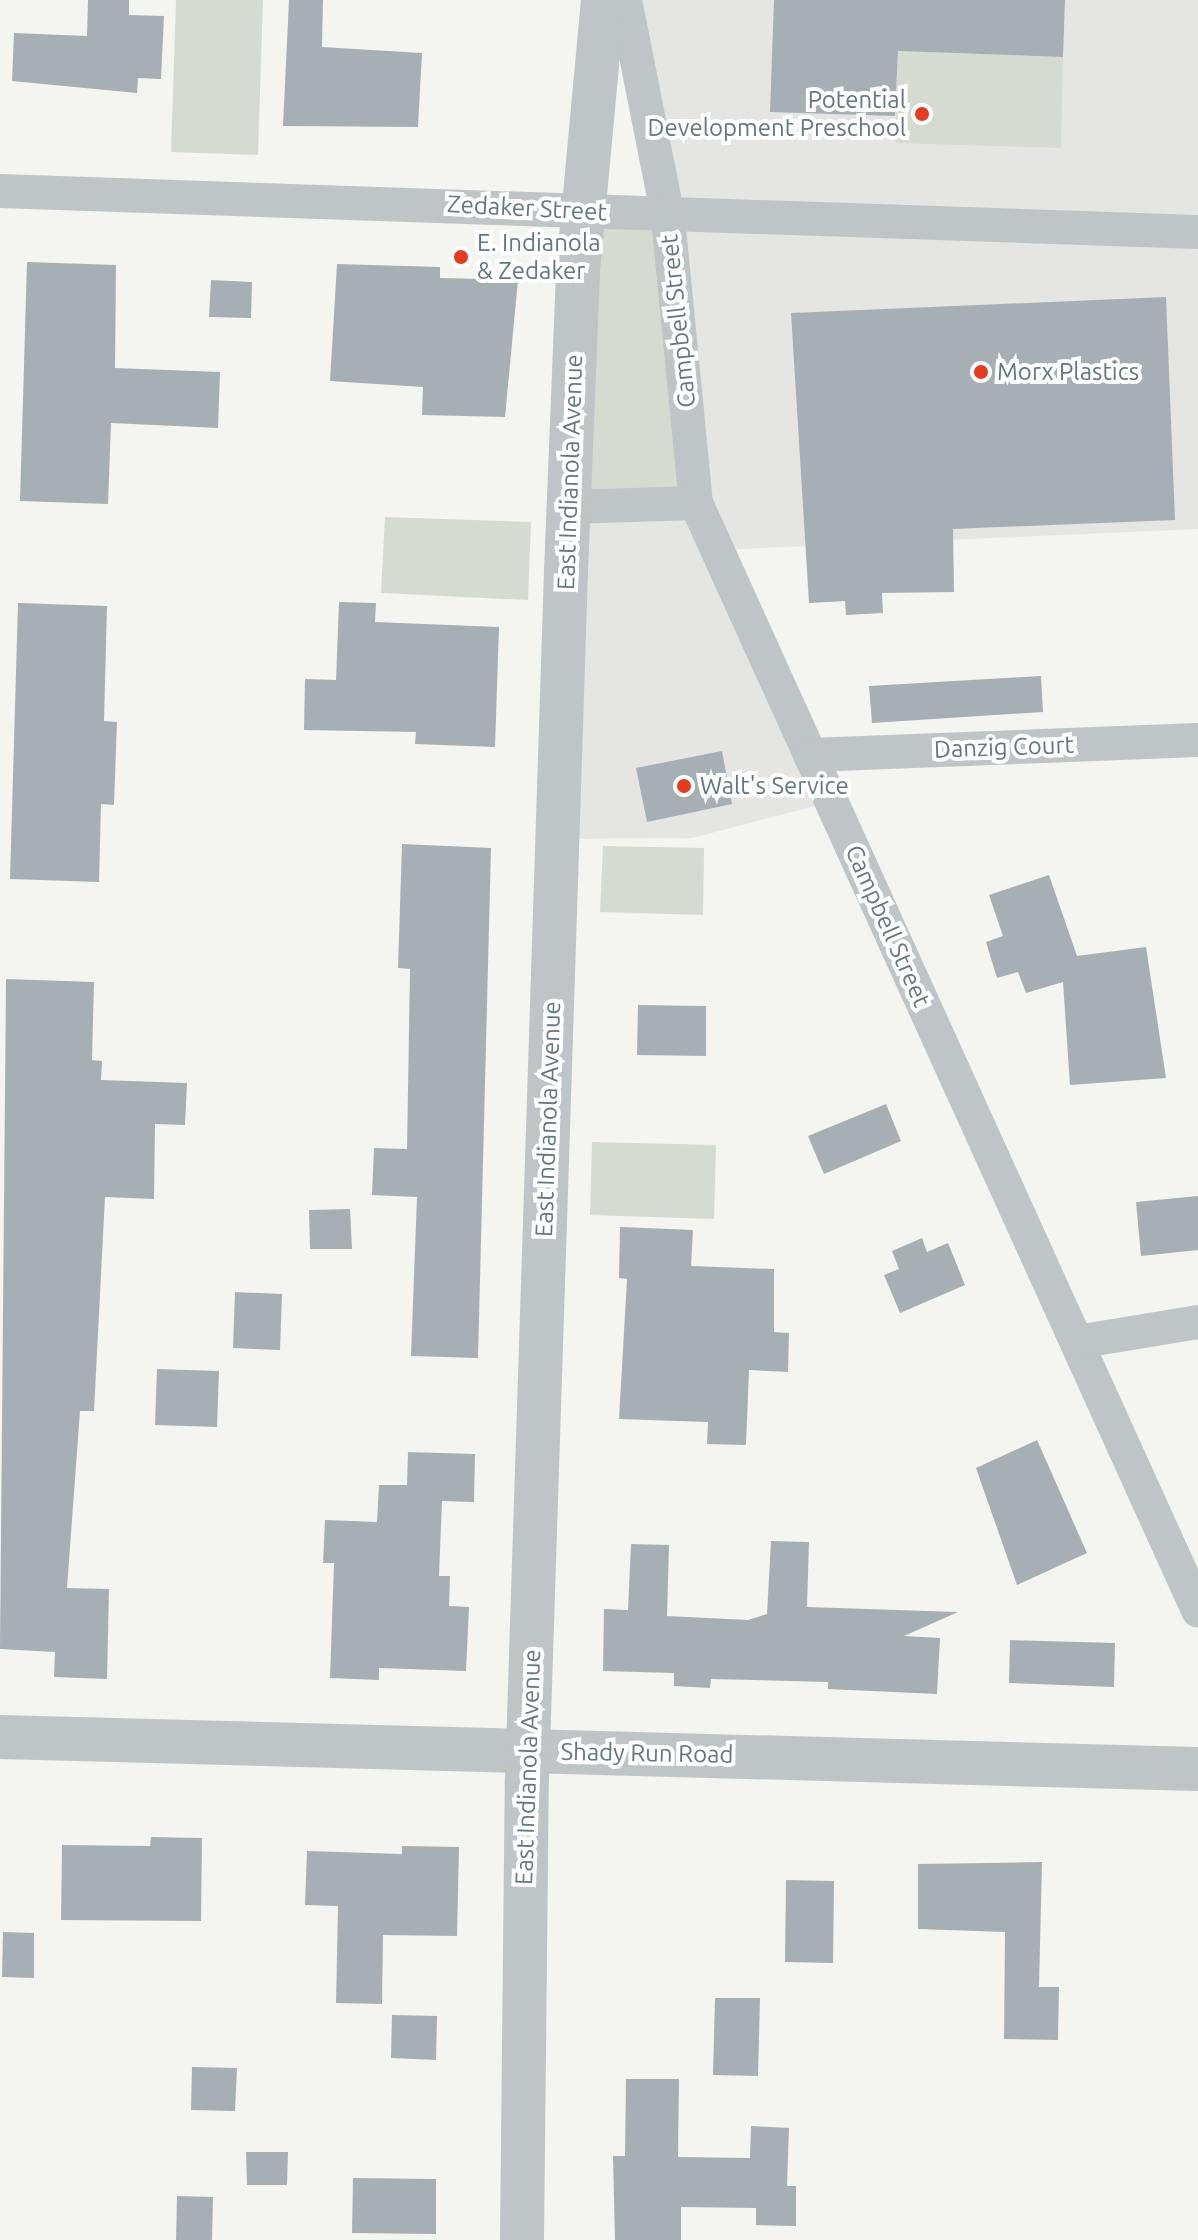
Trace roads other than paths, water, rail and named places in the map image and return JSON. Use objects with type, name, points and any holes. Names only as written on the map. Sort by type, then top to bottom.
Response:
[{"type":"street","name":"East Indianola Avenue","points":[[522,2240],[528,1750],[569,507],[583,209],[603,0]]},
{"type":"street","name":"Campbell Street","points":[[625,0],[668,218],[696,503],[1198,1610]]},
{"type":"street","name":"Zedaker Street","points":[[0,191],[583,209],[668,218],[1198,232]]},
{"type":"street","points":[[569,507],[696,503]]},
{"type":"street","name":"Danzig Court","points":[[810,755],[1198,740]]},
{"type":"street","points":[[1077,1342],[1198,1322]]},
{"type":"street","name":"Shady Run Road","points":[[0,1737],[1198,1769]]},
{"type":"place","name":"Potential Development Preschool","points":[[922,114]]},
{"type":"place","name":"E. Indianola & Zedaker","points":[[461,257]]},
{"type":"place","name":"Morx Plastics","points":[[981,372]]},
{"type":"place","name":"Walt's Service","points":[[684,786]]}]
